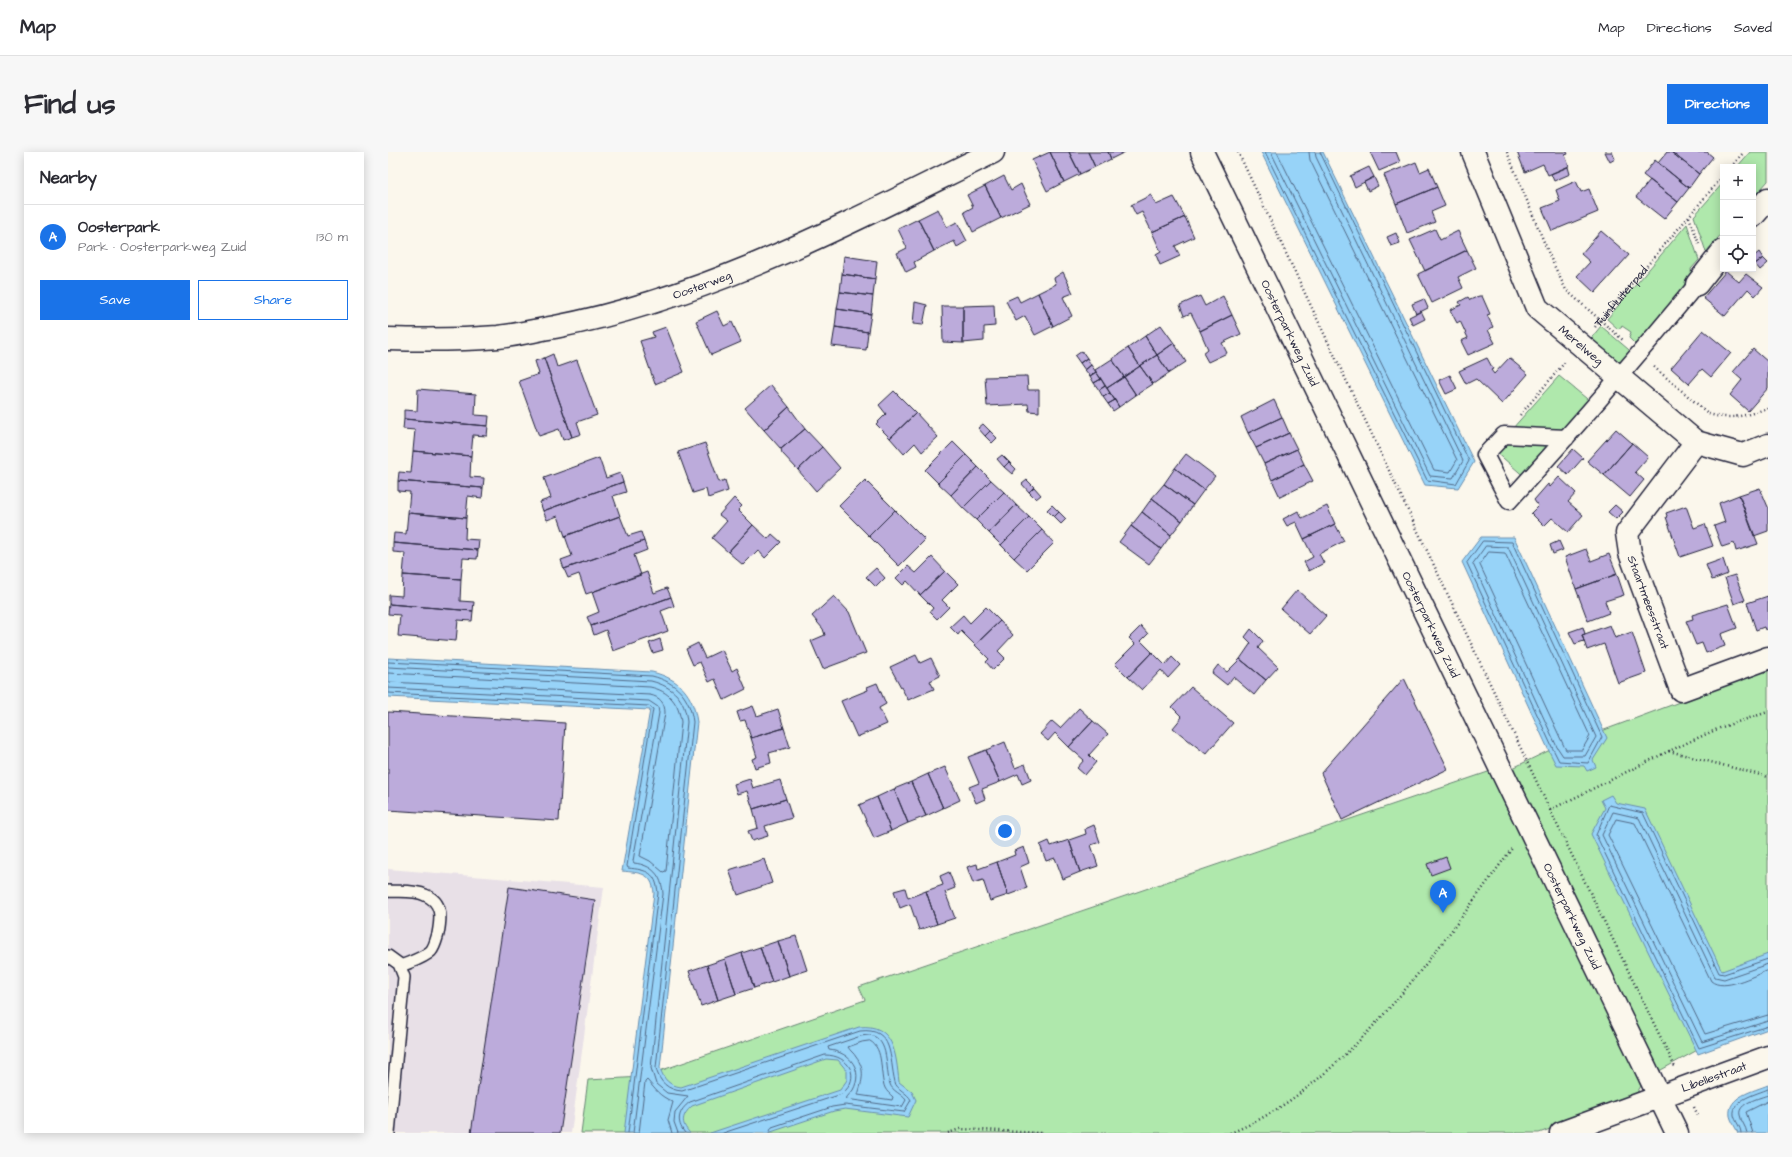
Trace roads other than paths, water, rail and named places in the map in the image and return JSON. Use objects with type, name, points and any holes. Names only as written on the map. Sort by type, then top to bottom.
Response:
[{"type":"street","name":"Oosterweg","points":[[388,339],[499,337],[581,322],[658,302],[719,279],[806,242],[993,152]]},
{"type":"street","name":"Oosterparkweg Zuid","points":[[1202,152],[1677,1133]]},
{"type":"street","name":"Merelweg","points":[[1473,152],[1537,308],[1696,442],[1743,455],[1768,446]]},
{"type":"street","points":[[1756,213],[1768,199]]},
{"type":"street","points":[[1566,438],[1504,435],[1485,455],[1509,501],[1566,438],[1639,355],[1720,255]]},
{"type":"street","name":"Staartmeesstraat","points":[[1696,442],[1627,533],[1630,553],[1681,690],[1768,658]]},
{"type":"street","name":"Libellestraat","points":[[1561,1133],[1768,1057]]},
{"type":"lane","points":[[388,891],[423,894],[436,903],[440,910],[441,918],[436,943],[432,950],[425,955],[401,966]]},
{"type":"lane","points":[[388,956],[395,959],[401,966],[404,977],[389,1133]]},
{"type":"water","points":[[1261,152],[1323,152],[1474,462],[1458,488],[1425,485]]},
{"type":"water","points":[[1481,537],[1514,537],[1607,738],[1593,760],[1596,767],[1587,771],[1584,766],[1556,765],[1549,751],[1462,562]]},
{"type":"water","points":[[388,658],[652,672],[670,679],[684,689],[692,703],[697,722],[660,1068],[663,1076],[673,1085],[681,1087],[859,1027],[871,1027],[880,1030],[891,1042],[899,1082],[912,1092],[916,1100],[908,1117],[845,1109],[834,1111],[768,1133],[710,1133],[840,1090],[847,1080],[847,1071],[838,1060],[826,1059],[692,1106],[684,1116],[685,1126],[690,1133],[624,1133],[654,893],[653,886],[648,877],[640,873],[622,871],[650,710],[388,697]]},
{"type":"water","points":[[1611,795],[1616,803],[1645,809],[1722,971],[1768,954],[1768,1029],[1698,1054],[1591,834],[1605,808],[1601,800]]},
{"type":"water","points":[[1768,1085],[1768,1133],[1738,1133],[1730,1116],[1730,1109],[1733,1104],[1743,1095]]},
{"type":"place","name":"Oosterpark","points":[[1443,913]]}]
